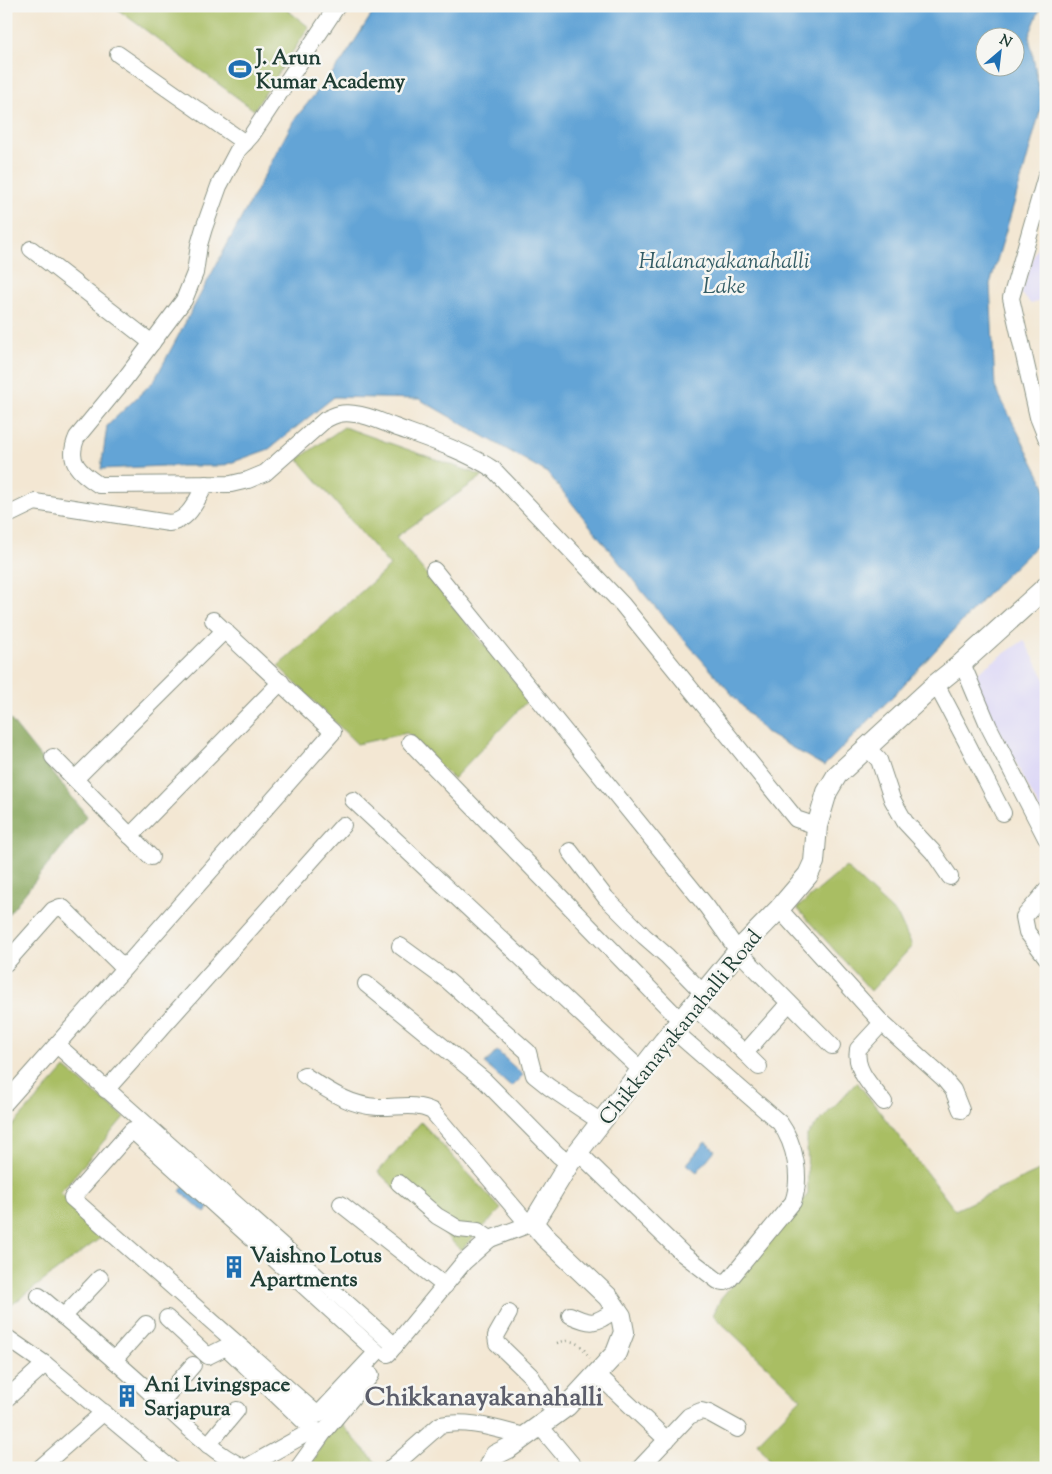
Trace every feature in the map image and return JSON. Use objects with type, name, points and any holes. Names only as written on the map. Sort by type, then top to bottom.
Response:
[{"type":"main road","name":"Chikkanayakanahalli Road","points":[[531,1223],[574,1158],[687,1012],[738,951],[779,909],[808,875],[814,862],[817,826],[827,792],[837,775],[1046,587]]},
{"type":"main road","points":[[489,1468],[495,1455],[567,1406],[616,1353],[624,1332],[621,1316],[608,1297],[531,1223]]},
{"type":"street","points":[[337,6],[252,136],[238,150],[219,186],[198,245],[195,273],[184,300],[124,380],[77,437],[73,445],[72,454],[75,465],[87,477],[99,485],[231,484],[266,473],[316,428],[335,414],[356,414],[418,435],[489,466],[622,604],[796,819],[817,826]]},
{"type":"street","points":[[118,54],[245,143]]},
{"type":"street","points":[[1046,176],[1011,298],[1038,417],[1046,437]]},
{"type":"street","points":[[31,249],[152,343]]},
{"type":"street","points":[[6,516],[35,502],[169,523],[175,522],[188,514],[206,484]]},
{"type":"street","points":[[434,570],[707,906],[738,951],[832,1046]]},
{"type":"street","points":[[6,1102],[333,732],[219,625],[76,779]]},
{"type":"street","points":[[962,663],[989,727],[1046,838]]},
{"type":"street","points":[[130,836],[281,682]]},
{"type":"street","points":[[936,684],[1003,814]]},
{"type":"street","points":[[366,984],[485,1082],[558,1155],[574,1158],[684,1254],[718,1281],[725,1282],[729,1280],[793,1202],[797,1190],[797,1181],[791,1143],[780,1123],[687,1012],[410,742]]},
{"type":"street","points":[[867,748],[879,760],[892,799],[905,822],[932,852],[950,877]]},
{"type":"street","points":[[53,757],[151,857]]},
{"type":"street","points":[[353,800],[641,1070]]},
{"type":"street","points":[[106,1090],[342,825]]},
{"type":"street","points":[[570,851],[606,898],[644,936],[668,956],[687,1012],[744,1053],[759,1067]]},
{"type":"street","points":[[1046,891],[1024,917],[1027,932],[1046,957]]},
{"type":"street","points":[[6,963],[53,910],[60,907],[64,908],[124,968]]},
{"type":"street","points":[[779,909],[882,1023],[943,1078],[953,1090],[961,1110]]},
{"type":"street","points":[[400,946],[448,981],[528,1052],[534,1075],[601,1122]]},
{"type":"street","points":[[744,1053],[789,1003]]},
{"type":"street","points":[[882,1023],[858,1049],[857,1054],[863,1077],[884,1102]]},
{"type":"street","points":[[57,1045],[395,1346]]},
{"type":"street","points":[[298,1468],[318,1431],[355,1386],[378,1352],[132,1130],[72,1198],[318,1415],[355,1386],[395,1346],[464,1262],[490,1239],[531,1223],[432,1111],[416,1106],[376,1107],[339,1098],[304,1075]]},
{"type":"street","points":[[398,1184],[437,1216],[460,1229],[478,1231],[490,1239]]},
{"type":"street","points":[[341,1204],[445,1286]]},
{"type":"street","points":[[63,1317],[100,1278]]},
{"type":"street","points":[[39,1296],[208,1444],[231,1461],[245,1468],[318,1431]]},
{"type":"street","points":[[570,1316],[592,1323],[616,1309]]},
{"type":"street","points":[[509,1313],[496,1336],[496,1343],[531,1376],[539,1425],[575,1468]]},
{"type":"street","points":[[167,1318],[208,1356],[226,1347],[318,1431]]},
{"type":"street","points":[[114,1360],[146,1324]]},
{"type":"street","points":[[6,1337],[45,1364],[170,1468]]},
{"type":"street","points":[[6,1399],[45,1364]]},
{"type":"street","points":[[161,1402],[193,1365]]},
{"type":"street","points":[[598,1373],[667,1440]]},
{"type":"street","points":[[208,1444],[237,1410]]},
{"type":"street","points":[[640,1468],[689,1416],[701,1411],[709,1413],[738,1429]]},
{"type":"street","points":[[40,1468],[104,1412]]},
{"type":"street","points":[[391,1468],[440,1426],[449,1423],[539,1425]]},
{"type":"path","points":[[557,1343],[564,1340],[576,1342],[583,1348],[598,1373]]},
{"type":"shaded area","points":[[1046,222],[1046,299],[1031,304],[1021,293]]},
{"type":"shaded area","points":[[1024,640],[1046,681],[1045,820],[972,676]]},
{"type":"green space","name":"J. Arun Kumar Academy","points":[[113,6],[282,6],[309,27],[254,110]]},
{"type":"green space","points":[[344,427],[483,476],[396,537],[529,699],[453,779],[407,733],[357,744],[278,666],[390,566],[298,459]]},
{"type":"green space","points":[[6,714],[87,816],[6,917]]},
{"type":"green space","points":[[846,867],[898,916],[912,946],[871,991],[797,908]]},
{"type":"green space","points":[[65,1068],[124,1117],[60,1193],[107,1233],[6,1309],[6,1133]]},
{"type":"green space","points":[[857,1082],[955,1210],[1041,1170],[1046,1176],[1046,1468],[776,1468],[757,1443],[801,1398],[713,1315],[721,1298],[808,1194],[807,1135]]},
{"type":"green space","points":[[421,1122],[501,1209],[461,1250],[378,1172]]},
{"type":"green space","points":[[340,1423],[381,1468],[309,1468],[331,1428]]},
{"type":"water","name":"Halanayakanahalli Lake","points":[[377,6],[1041,6],[1029,36],[1042,104],[990,284],[995,387],[1045,486],[1046,536],[999,582],[893,696],[824,766],[765,732],[645,595],[548,473],[419,399],[334,397],[269,449],[222,466],[101,469],[107,426],[154,381],[294,120],[342,61]]},
{"type":"water","points":[[497,1051],[523,1075],[511,1087],[485,1064]]},
{"type":"water","points":[[705,1142],[715,1150],[697,1172],[687,1164]]},
{"type":"water","points":[[187,1183],[211,1205],[205,1213],[180,1191]]},
{"type":"place","name":"J. Arun Kumar Academy","points":[[240,69]]},
{"type":"place","name":"Vaishno Lotus Apartments","points":[[234,1267]]},
{"type":"place","name":"Ani Livingspace Sarjapura","points":[[127,1396]]},
{"type":"district","name":"Chikkanayakanahalli","points":[[484,1396]]}]
